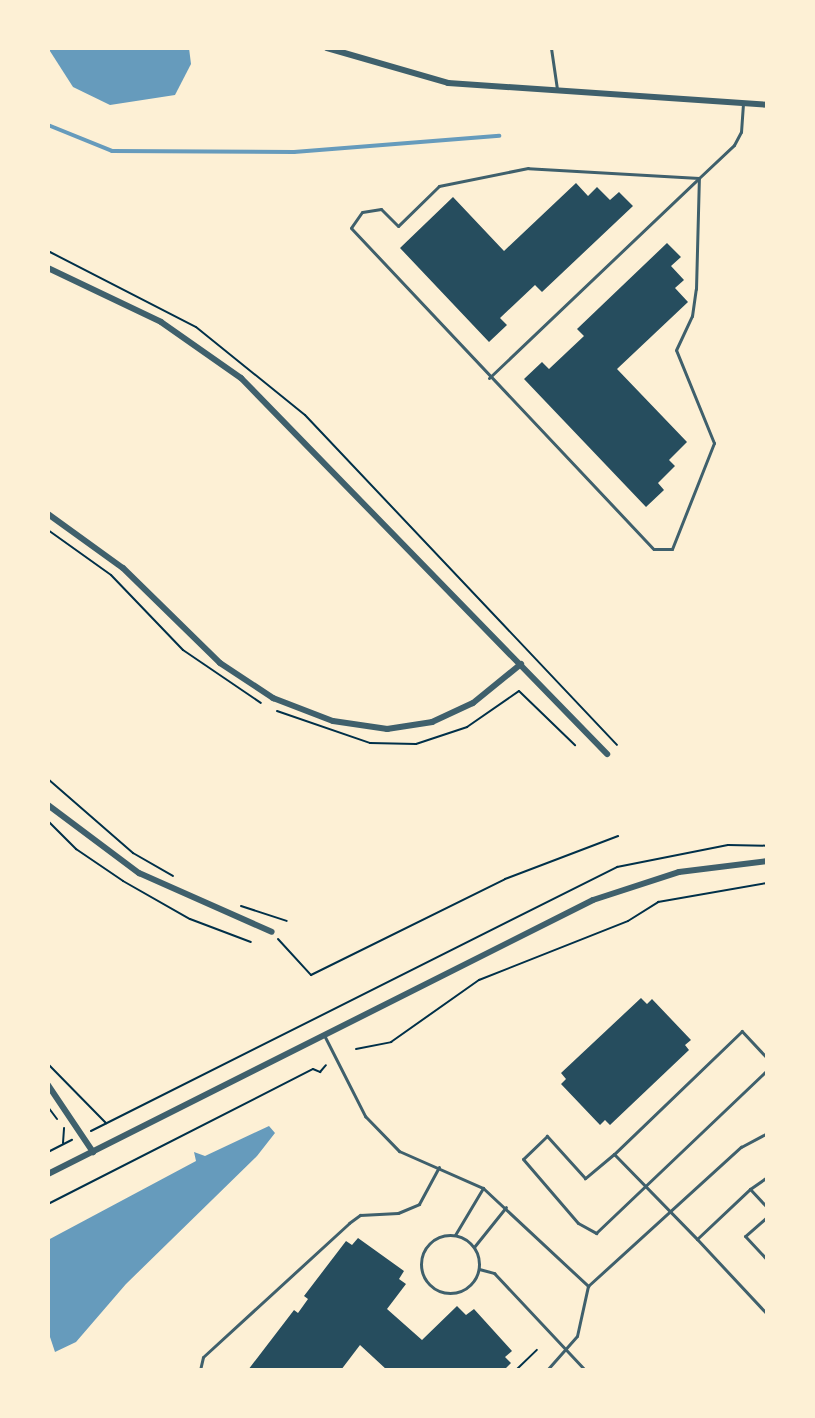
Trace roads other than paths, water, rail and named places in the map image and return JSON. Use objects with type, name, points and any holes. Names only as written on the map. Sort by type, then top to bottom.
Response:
[{"type":"street","points":[[327,48],[448,83],[767,105]]},
{"type":"street","points":[[48,268],[161,322],[241,378],[607,754]]},
{"type":"street","points":[[48,514],[123,568],[196,642],[245,682],[333,721],[387,729],[432,722],[473,703],[521,664]]},
{"type":"street","points":[[48,805],[140,873],[272,932]]},
{"type":"street","points":[[48,1174],[593,900],[679,872],[767,861]]},
{"type":"street","points":[[48,1084],[84,1134],[93,1152]]},
{"type":"lane","points":[[551,48],[558,91]]},
{"type":"lane","points":[[489,378],[734,145],[741,132],[743,103]]},
{"type":"lane","points":[[528,168],[699,178],[696,289],[692,316],[676,350],[714,443],[672,549],[654,549],[628,526],[351,228],[362,212],[381,208],[398,226],[439,186],[528,168]]},
{"type":"lane","points":[[767,1058],[742,1031],[614,1154],[585,1178],[547,1136],[523,1159],[578,1223],[596,1233],[767,1070]]},
{"type":"lane","points":[[324,1035],[365,1116],[399,1151],[483,1188],[506,1207],[588,1286]]},
{"type":"lane","points":[[548,1370],[568,1351],[581,1324],[588,1286],[741,1147],[767,1133]]},
{"type":"lane","points":[[614,1154],[767,1314]]},
{"type":"lane","points":[[200,1370],[203,1357],[360,1215],[398,1213],[419,1204],[439,1167]]},
{"type":"lane","points":[[697,1239],[750,1189],[767,1177]]},
{"type":"lane","points":[[455,1235],[474,1247],[479,1269],[470,1286],[451,1294],[425,1281],[420,1263],[428,1245],[455,1235],[483,1188]]},
{"type":"lane","points":[[750,1189],[767,1207]]},
{"type":"lane","points":[[474,1247],[506,1207]]},
{"type":"lane","points":[[767,1217],[745,1236],[767,1260]]},
{"type":"lane","points":[[479,1269],[494,1273],[585,1370]]},
{"type":"water","points":[[48,48],[189,48],[191,64],[175,95],[110,105],[73,87]]},
{"type":"water","points":[[269,1126],[275,1133],[257,1156],[126,1284],[76,1342],[55,1352],[48,1331],[48,1240],[196,1161],[194,1152],[205,1156]]},
{"type":"waterway","points":[[48,125],[112,151],[294,152],[499,136]]}]
